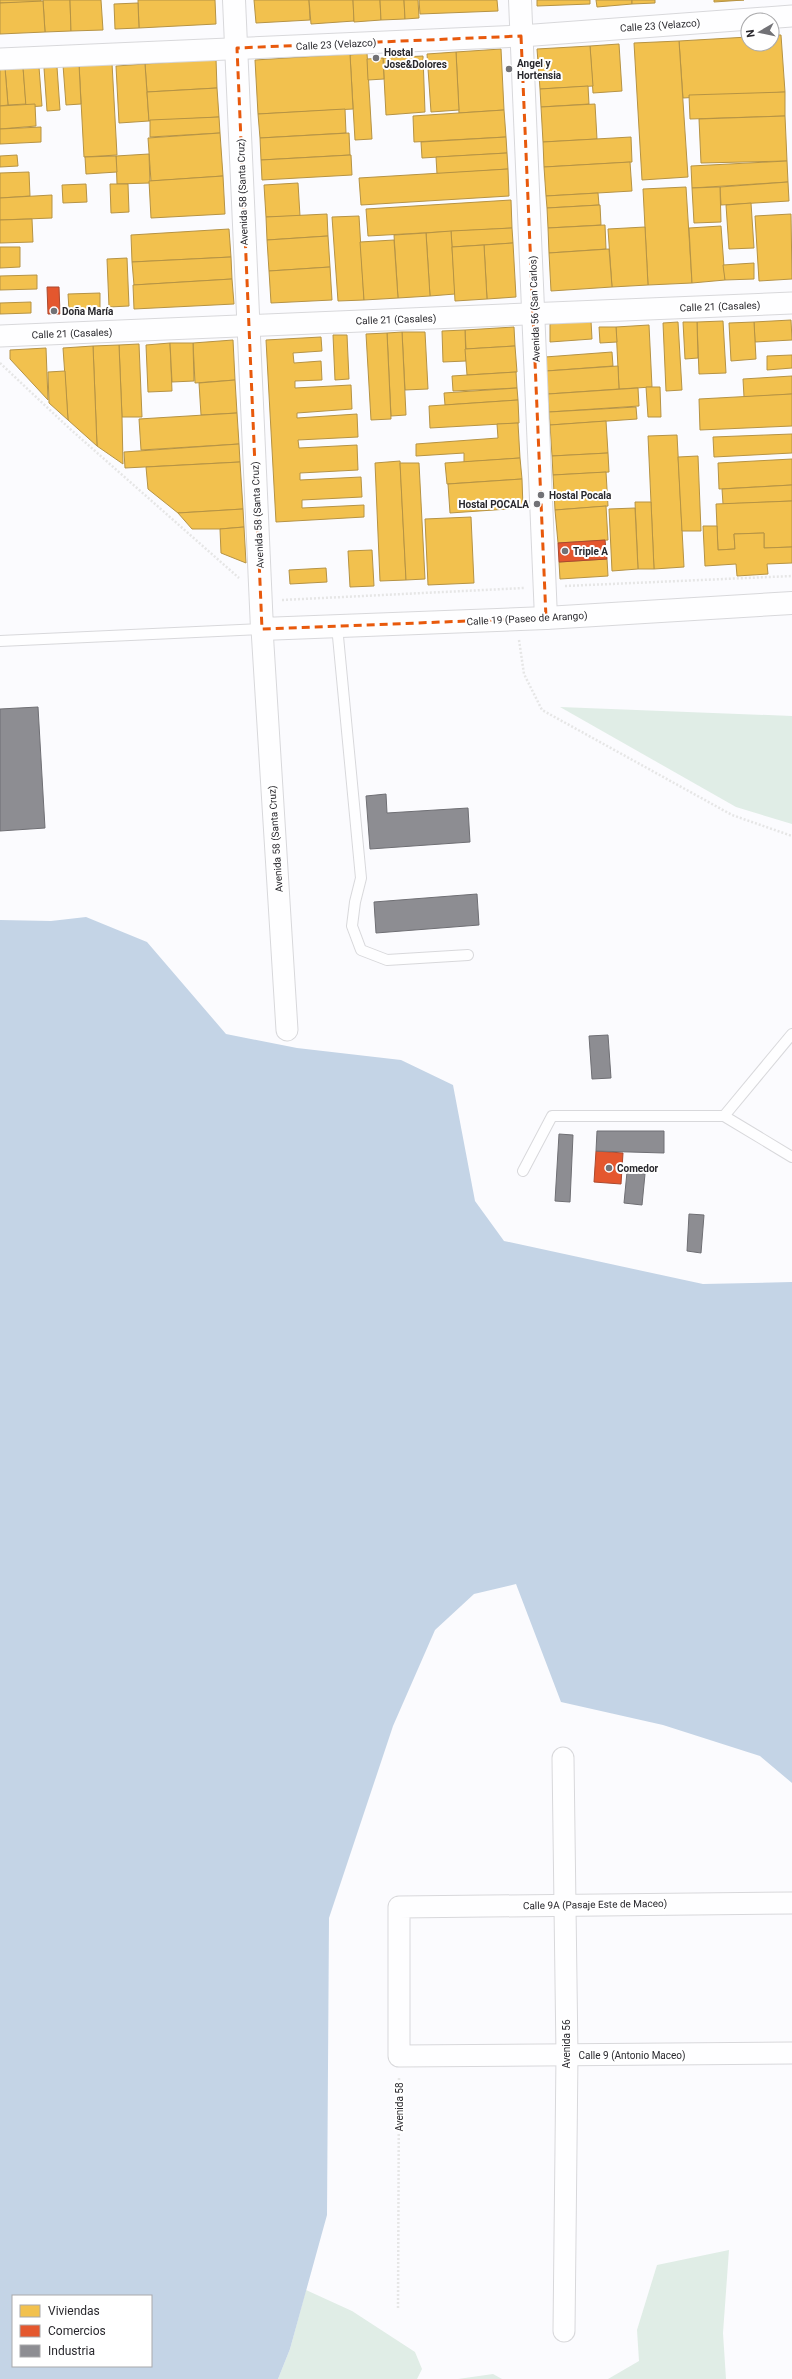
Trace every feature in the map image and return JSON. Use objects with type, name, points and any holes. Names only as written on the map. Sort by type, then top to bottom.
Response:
[{"type":"main road","name":"Avenida 58 (Santa Cruz)","points":[[234,0],[247,325],[262,629]]},
{"type":"main road","name":"Avenida 56 (San Carlos)","points":[[520,0],[546,618]]},
{"type":"main road","name":"Calle 19 (Paseo de Arango)","points":[[262,629],[546,618],[792,603]]},
{"type":"street","name":"Calle 23 (Velazco)","points":[[0,59],[521,36],[792,16]]},
{"type":"street","name":"Calle 21 (Casales)","points":[[0,336],[792,303]]},
{"type":"street","name":"Avenida 58 (Santa Cruz)","points":[[262,629],[287,1030]]},
{"type":"street","name":"Avenida 56","points":[[563,1758],[567,2055],[564,2331]]},
{"type":"street","name":"Calle 9A (Pasaje Este de Maceo)","points":[[399,2056],[398,1907],[564,1904],[792,1903]]},
{"type":"street","name":"Calle 9 (Antonio Maceo)","points":[[399,2056],[792,2053]]},
{"type":"lane","points":[[337,626],[361,878],[355,902],[352,926],[361,950],[387,960],[468,955]]},
{"type":"lane","points":[[0,641],[262,629]]},
{"type":"lane","points":[[724,1116],[792,1034]]},
{"type":"lane","points":[[523,1171],[552,1116],[724,1116],[792,1157]]},
{"type":"path","points":[[0,363],[68,428],[261,598]]},
{"type":"path","points":[[515,619],[524,674],[542,710],[732,815],[792,836]]},
{"type":"path","name":"Avenida 58","points":[[398,2308],[399,2056]]},
{"type":"highlighted area","points":[[521,36],[546,618],[262,629],[237,48]]},
{"type":"shaded area","points":[[560,707],[792,716],[792,824],[736,807]]},
{"type":"shaded area","points":[[729,2250],[723,2333],[726,2379],[608,2379],[639,2361],[637,2330],[657,2265]]},
{"type":"shaded area","points":[[306,2290],[352,2311],[415,2352],[422,2369],[417,2379],[278,2379],[290,2349]]},
{"type":"shaded area","points":[[493,2374],[502,2379],[458,2379]]},
{"type":"water","points":[[86,917],[147,942],[226,1034],[297,1048],[401,1060],[453,1085],[475,1201],[504,1241],[703,1284],[792,1282],[792,1783],[760,1756],[663,1725],[561,1702],[516,1584],[474,1594],[435,1630],[393,1726],[329,1918],[327,2215],[290,2349],[278,2379],[0,2379],[0,920],[51,921]]},
{"type":"building: Viviendas","points":[[0,0],[41,0],[41,2],[0,3]]},
{"type":"building: Viviendas","points":[[43,0],[70,0],[71,31],[45,32]]},
{"type":"building: Viviendas","points":[[70,0],[101,0],[103,30],[71,31]]},
{"type":"building: Viviendas","points":[[138,0],[215,0],[216,24],[139,28]]},
{"type":"building: Viviendas","points":[[254,0],[309,0],[310,20],[256,23]]},
{"type":"building: Viviendas","points":[[309,0],[353,0],[354,21],[311,24]]},
{"type":"building: Viviendas","points":[[353,0],[380,0],[381,20],[354,22]]},
{"type":"building: Viviendas","points":[[380,0],[404,0],[405,19],[381,20]]},
{"type":"building: Viviendas","points":[[404,0],[418,0],[419,18],[405,19]]},
{"type":"building: Viviendas","points":[[419,0],[497,0],[498,11],[420,14]]},
{"type":"building: Viviendas","points":[[537,0],[590,0],[590,4],[537,6]]},
{"type":"building: Viviendas","points":[[596,0],[632,0],[632,4],[597,7]]},
{"type":"building: Viviendas","points":[[632,0],[655,0],[655,3],[632,4]]},
{"type":"building: Viviendas","points":[[714,0],[744,0],[714,2]]},
{"type":"building: Viviendas","points":[[43,1],[45,32],[0,34],[0,3]]},
{"type":"building: Viviendas","points":[[138,3],[139,28],[115,29],[114,4]]},
{"type":"building: Viviendas","points":[[781,35],[785,92],[683,98],[679,41],[740,37],[740,52],[780,52]]},
{"type":"building: Viviendas","points":[[679,41],[688,177],[642,180],[634,43]]},
{"type":"building: Viviendas","points":[[619,44],[622,91],[593,93],[590,46]]},
{"type":"building: Viviendas","points":[[590,46],[593,86],[540,89],[537,49]]},
{"type":"building: Viviendas","points":[[501,49],[504,110],[459,113],[456,52]]},
{"type":"building: Viviendas","points":[[456,52],[459,110],[431,112],[427,54]]},
{"type":"building: Viviendas","points":[[367,53],[372,139],[355,140],[350,55]]},
{"type":"building: Viviendas","points":[[350,54],[353,109],[258,114],[255,60]]},
{"type":"building: Viviendas","points":[[423,56],[425,112],[386,115],[383,58]]},
{"type":"building: Viviendas","points":[[383,58],[384,79],[368,80],[367,59]]},
{"type":"building: Viviendas","points":[[216,59],[217,88],[147,92],[145,64]]},
{"type":"building: Viviendas","points":[[112,63],[117,155],[84,157],[79,64]]},
{"type":"building: Viviendas","points":[[79,64],[81,104],[66,105],[63,65]]},
{"type":"building: Viviendas","points":[[145,64],[149,121],[119,123],[116,66]]},
{"type":"building: Viviendas","points":[[23,67],[26,104],[8,105],[5,68]]},
{"type":"building: Viviendas","points":[[23,67],[39,67],[42,106],[26,107]]},
{"type":"building: Viviendas","points":[[57,67],[60,110],[47,111],[44,68]]},
{"type":"building: Viviendas","points":[[5,68],[8,105],[0,106],[0,69]]},
{"type":"building: Viviendas","points":[[588,86],[589,104],[541,107],[540,89]]},
{"type":"building: Viviendas","points":[[217,88],[219,117],[149,121],[147,92]]},
{"type":"building: Viviendas","points":[[785,92],[785,116],[690,119],[689,95]]},
{"type":"building: Viviendas","points":[[35,104],[36,126],[0,129],[0,106]]},
{"type":"building: Viviendas","points":[[595,104],[597,139],[543,142],[541,107]]},
{"type":"building: Viviendas","points":[[345,109],[346,133],[260,138],[258,114]]},
{"type":"building: Viviendas","points":[[504,110],[506,137],[414,142],[413,116]]},
{"type":"building: Viviendas","points":[[785,116],[787,161],[701,163],[699,119]]},
{"type":"building: Viviendas","points":[[219,117],[220,133],[150,137],[150,120]]},
{"type":"building: Viviendas","points":[[41,127],[41,142],[0,144],[0,129]]},
{"type":"building: Viviendas","points":[[220,133],[223,176],[151,181],[148,138]]},
{"type":"building: Viviendas","points":[[349,133],[350,155],[261,160],[260,138]]},
{"type":"building: Viviendas","points":[[506,137],[507,153],[422,158],[421,142]]},
{"type":"building: Viviendas","points":[[631,137],[632,162],[544,167],[543,142]]},
{"type":"building: Viviendas","points":[[507,153],[508,169],[437,174],[436,157]]},
{"type":"building: Viviendas","points":[[149,154],[150,183],[117,184],[116,156]]},
{"type":"building: Viviendas","points":[[17,155],[18,166],[0,167],[0,156]]},
{"type":"building: Viviendas","points":[[351,155],[352,175],[262,180],[261,160]]},
{"type":"building: Viviendas","points":[[116,156],[117,172],[86,174],[85,157]]},
{"type":"building: Viviendas","points":[[787,161],[788,182],[692,188],[691,166]]},
{"type":"building: Viviendas","points":[[630,162],[632,191],[546,196],[544,167]]},
{"type":"building: Viviendas","points":[[508,169],[509,196],[361,205],[359,178]]},
{"type":"building: Viviendas","points":[[29,172],[30,196],[0,198],[0,173]]},
{"type":"building: Viviendas","points":[[223,176],[225,214],[151,218],[149,181]]},
{"type":"building: Viviendas","points":[[788,182],[789,201],[721,205],[720,187]]},
{"type":"building: Viviendas","points":[[298,183],[300,216],[266,217],[264,185]]},
{"type":"building: Viviendas","points":[[86,184],[87,202],[63,203],[62,185]]},
{"type":"building: Viviendas","points":[[110,184],[128,184],[129,212],[111,213]]},
{"type":"building: Viviendas","points":[[686,187],[692,283],[648,285],[643,189]]},
{"type":"building: Viviendas","points":[[720,187],[721,222],[694,223],[692,188]]},
{"type":"building: Viviendas","points":[[598,193],[599,205],[547,208],[546,196]]},
{"type":"building: Viviendas","points":[[52,195],[52,218],[0,220],[0,198]]},
{"type":"building: Viviendas","points":[[511,200],[512,228],[368,236],[366,209]]},
{"type":"building: Viviendas","points":[[751,203],[754,248],[729,249],[726,205]]},
{"type":"building: Viviendas","points":[[600,205],[601,225],[548,228],[547,208]]},
{"type":"building: Viviendas","points":[[327,214],[328,236],[267,240],[266,217]]},
{"type":"building: Viviendas","points":[[791,214],[792,279],[759,281],[755,216]]},
{"type":"building: Viviendas","points":[[359,216],[364,300],[338,301],[332,217]]},
{"type":"building: Viviendas","points":[[32,219],[33,242],[0,243],[0,220]]},
{"type":"building: Viviendas","points":[[605,225],[606,249],[549,253],[548,228]]},
{"type":"building: Viviendas","points":[[721,226],[725,280],[692,283],[689,228]]},
{"type":"building: Viviendas","points":[[645,227],[648,285],[612,287],[608,229]]},
{"type":"building: Viviendas","points":[[512,228],[513,243],[452,247],[451,231]]},
{"type":"building: Viviendas","points":[[229,229],[231,257],[132,262],[131,235]]},
{"type":"building: Viviendas","points":[[451,231],[455,294],[430,296],[426,233]]},
{"type":"building: Viviendas","points":[[426,233],[430,296],[398,298],[394,235]]},
{"type":"building: Viviendas","points":[[328,236],[330,267],[269,271],[267,240]]},
{"type":"building: Viviendas","points":[[394,240],[398,298],[364,300],[360,242]]},
{"type":"building: Viviendas","points":[[513,243],[516,297],[487,299],[484,245]]},
{"type":"building: Viviendas","points":[[484,245],[487,299],[455,301],[452,247]]},
{"type":"building: Viviendas","points":[[0,247],[20,247],[20,267],[0,268]]},
{"type":"building: Viviendas","points":[[609,249],[612,287],[551,291],[549,253]]},
{"type":"building: Viviendas","points":[[231,257],[232,279],[134,285],[132,262]]},
{"type":"building: Viviendas","points":[[127,258],[129,306],[109,307],[107,259]]},
{"type":"building: Viviendas","points":[[754,263],[754,279],[725,280],[723,265]]},
{"type":"building: Viviendas","points":[[330,267],[332,300],[271,303],[269,271]]},
{"type":"building: Viviendas","points":[[37,275],[37,289],[0,290],[0,276]]},
{"type":"building: Viviendas","points":[[232,279],[234,304],[134,309],[133,285]]},
{"type":"building: Viviendas","points":[[100,293],[100,309],[69,310],[68,294]]},
{"type":"building: Viviendas","points":[[31,302],[31,313],[0,314],[0,303]]},
{"type":"building: Viviendas","points":[[791,320],[792,340],[755,342],[754,322]]},
{"type":"building: Viviendas","points":[[591,321],[592,339],[550,342],[550,324]]},
{"type":"building: Viviendas","points":[[723,321],[726,373],[699,374],[697,322]]},
{"type":"building: Viviendas","points":[[678,322],[682,390],[666,391],[663,323]]},
{"type":"building: Viviendas","points":[[683,322],[697,322],[698,358],[685,359]]},
{"type":"building: Viviendas","points":[[754,322],[756,359],[731,361],[729,323]]},
{"type":"building: Viviendas","points":[[649,325],[652,387],[619,389],[616,327]]},
{"type":"building: Viviendas","points":[[514,327],[515,346],[466,349],[465,330]]},
{"type":"building: Viviendas","points":[[599,327],[616,327],[617,342],[600,343]]},
{"type":"building: Viviendas","points":[[465,330],[466,361],[443,362],[442,331]]},
{"type":"building: Viviendas","points":[[402,332],[425,332],[428,389],[405,390]]},
{"type":"building: Viviendas","points":[[402,332],[406,415],[391,416],[387,333]]},
{"type":"building: Viviendas","points":[[387,333],[391,419],[371,420],[366,334]]},
{"type":"building: Viviendas","points":[[333,335],[347,335],[349,379],[335,380]]},
{"type":"building: Viviendas","points":[[321,337],[322,351],[293,353],[294,363],[321,361],[322,380],[295,381],[295,388],[351,385],[352,409],[297,413],[297,418],[357,414],[358,437],[298,440],[299,448],[357,445],[358,470],[300,473],[300,480],[361,477],[362,497],[302,500],[302,508],[364,505],[364,517],[276,522],[266,340]]},
{"type":"building: Viviendas","points":[[233,340],[235,380],[195,383],[193,343]]},
{"type":"building: Viviendas","points":[[170,343],[172,391],[148,392],[146,345]]},
{"type":"building: Viviendas","points":[[170,343],[193,343],[194,381],[172,382]]},
{"type":"building: Viviendas","points":[[139,344],[142,417],[122,417],[119,345]]},
{"type":"building: Viviendas","points":[[119,345],[123,464],[97,446],[93,346]]},
{"type":"building: Viviendas","points":[[93,346],[97,446],[68,420],[63,348]]},
{"type":"building: Viviendas","points":[[515,346],[517,372],[467,375],[465,349]]},
{"type":"building: Viviendas","points":[[46,348],[48,400],[10,359],[10,350]]},
{"type":"building: Viviendas","points":[[612,352],[613,366],[546,371],[545,357]]},
{"type":"building: Viviendas","points":[[792,355],[792,368],[767,370],[767,356]]},
{"type":"building: Viviendas","points":[[618,366],[619,389],[548,394],[546,371]]},
{"type":"building: Viviendas","points":[[65,371],[68,420],[49,403],[48,372]]},
{"type":"building: Viviendas","points":[[516,372],[517,388],[453,391],[452,376]]},
{"type":"building: Viviendas","points":[[792,376],[792,394],[744,397],[743,379]]},
{"type":"building: Viviendas","points":[[235,380],[237,413],[201,415],[199,383]]},
{"type":"building: Viviendas","points":[[646,387],[660,387],[661,417],[648,417]]},
{"type":"building: Viviendas","points":[[517,388],[518,400],[445,405],[444,393]]},
{"type":"building: Viviendas","points":[[638,388],[639,406],[549,412],[548,394]]},
{"type":"building: Viviendas","points":[[792,394],[792,426],[700,430],[699,399]]},
{"type":"building: Viviendas","points":[[518,400],[519,423],[430,428],[429,406]]},
{"type":"building: Viviendas","points":[[636,407],[637,419],[550,425],[549,412]]},
{"type":"building: Viviendas","points":[[237,413],[239,444],[141,450],[139,419]]},
{"type":"building: Viviendas","points":[[606,421],[608,453],[552,456],[550,425]]},
{"type":"building: Viviendas","points":[[518,423],[520,458],[464,462],[464,453],[416,456],[416,444],[498,438],[497,424]]},
{"type":"building: Viviendas","points":[[792,434],[792,453],[714,457],[713,437]]},
{"type":"building: Viviendas","points":[[677,435],[684,567],[654,569],[648,436]]},
{"type":"building: Viviendas","points":[[239,444],[240,462],[125,468],[124,452]]},
{"type":"building: Viviendas","points":[[608,453],[609,472],[553,475],[552,456]]},
{"type":"building: Viviendas","points":[[698,456],[701,531],[682,531],[678,457]]},
{"type":"building: Viviendas","points":[[520,458],[522,479],[447,484],[445,463]]},
{"type":"building: Viviendas","points":[[792,459],[792,485],[719,489],[718,463]]},
{"type":"building: Viviendas","points":[[400,461],[406,580],[380,581],[375,463]]},
{"type":"building: Viviendas","points":[[240,462],[243,509],[178,513],[148,489],[146,467]]},
{"type":"building: Viviendas","points":[[400,463],[419,463],[425,579],[406,580]]},
{"type":"building: Viviendas","points":[[606,472],[608,506],[555,510],[553,475]]},
{"type":"building: Viviendas","points":[[522,479],[523,508],[450,513],[448,484]]},
{"type":"building: Viviendas","points":[[792,485],[792,501],[723,504],[722,489]]},
{"type":"building: Viviendas","points":[[792,501],[792,547],[764,548],[764,533],[734,534],[735,549],[718,550],[716,504]]},
{"type":"building: Viviendas","points":[[635,502],[651,502],[654,569],[638,569]]},
{"type":"building: Viviendas","points":[[606,506],[608,540],[558,543],[555,510]]},
{"type":"building: Viviendas","points":[[635,508],[638,569],[612,571],[609,509]]},
{"type":"building: Viviendas","points":[[243,509],[244,527],[220,529],[192,529],[178,513]]},
{"type":"building: Viviendas","points":[[471,517],[474,583],[428,585],[425,519]]},
{"type":"building: Viviendas","points":[[703,526],[717,526],[718,550],[735,549],[734,534],[764,533],[764,548],[792,547],[792,563],[767,564],[768,574],[737,576],[736,564],[705,566]]},
{"type":"building: Viviendas","points":[[244,527],[246,563],[221,553],[220,529]]},
{"type":"building: Viviendas","points":[[372,550],[374,586],[350,587],[348,551]]},
{"type":"building: Viviendas","points":[[607,559],[608,576],[560,579],[559,562]]},
{"type":"building: Viviendas","points":[[326,568],[327,582],[290,584],[289,570]]},
{"type":"building: Comercios","points":[[47,287],[59,287],[60,314],[48,314]]},
{"type":"building: Comercios","points":[[605,540],[607,559],[559,562],[558,543]]},
{"type":"building: Comercios","name":"Comedor","points":[[596,1151],[623,1153],[621,1184],[594,1182]]},
{"type":"building: Industria","points":[[38,707],[45,828],[0,831],[0,709]]},
{"type":"building: Industria","points":[[386,794],[387,813],[468,808],[470,842],[370,849],[366,796]]},
{"type":"building: Industria","points":[[477,894],[479,925],[376,933],[374,902]]},
{"type":"building: Industria","points":[[608,1035],[611,1078],[592,1079],[589,1036]]},
{"type":"building: Industria","points":[[597,1131],[664,1131],[664,1153],[596,1151]]},
{"type":"building: Industria","points":[[559,1134],[573,1135],[570,1202],[555,1201]]},
{"type":"building: Industria","points":[[627,1172],[645,1174],[642,1205],[624,1203]]},
{"type":"building: Industria","points":[[689,1214],[704,1215],[701,1253],[687,1251]]},
{"type":"place","name":"Hostal Jose&Dolores","points":[[376,58]]},
{"type":"place","name":"Angel y Hortensia","points":[[509,69]]},
{"type":"place","name":"Doña María","points":[[54,311]]},
{"type":"place","name":"Hostal Pocala","points":[[541,495]]},
{"type":"place","name":"Hostal POCALA","points":[[537,504]]},
{"type":"place","name":"Triple A","points":[[565,551]]},
{"type":"place","name":"Comedor","points":[[609,1168]]}]
